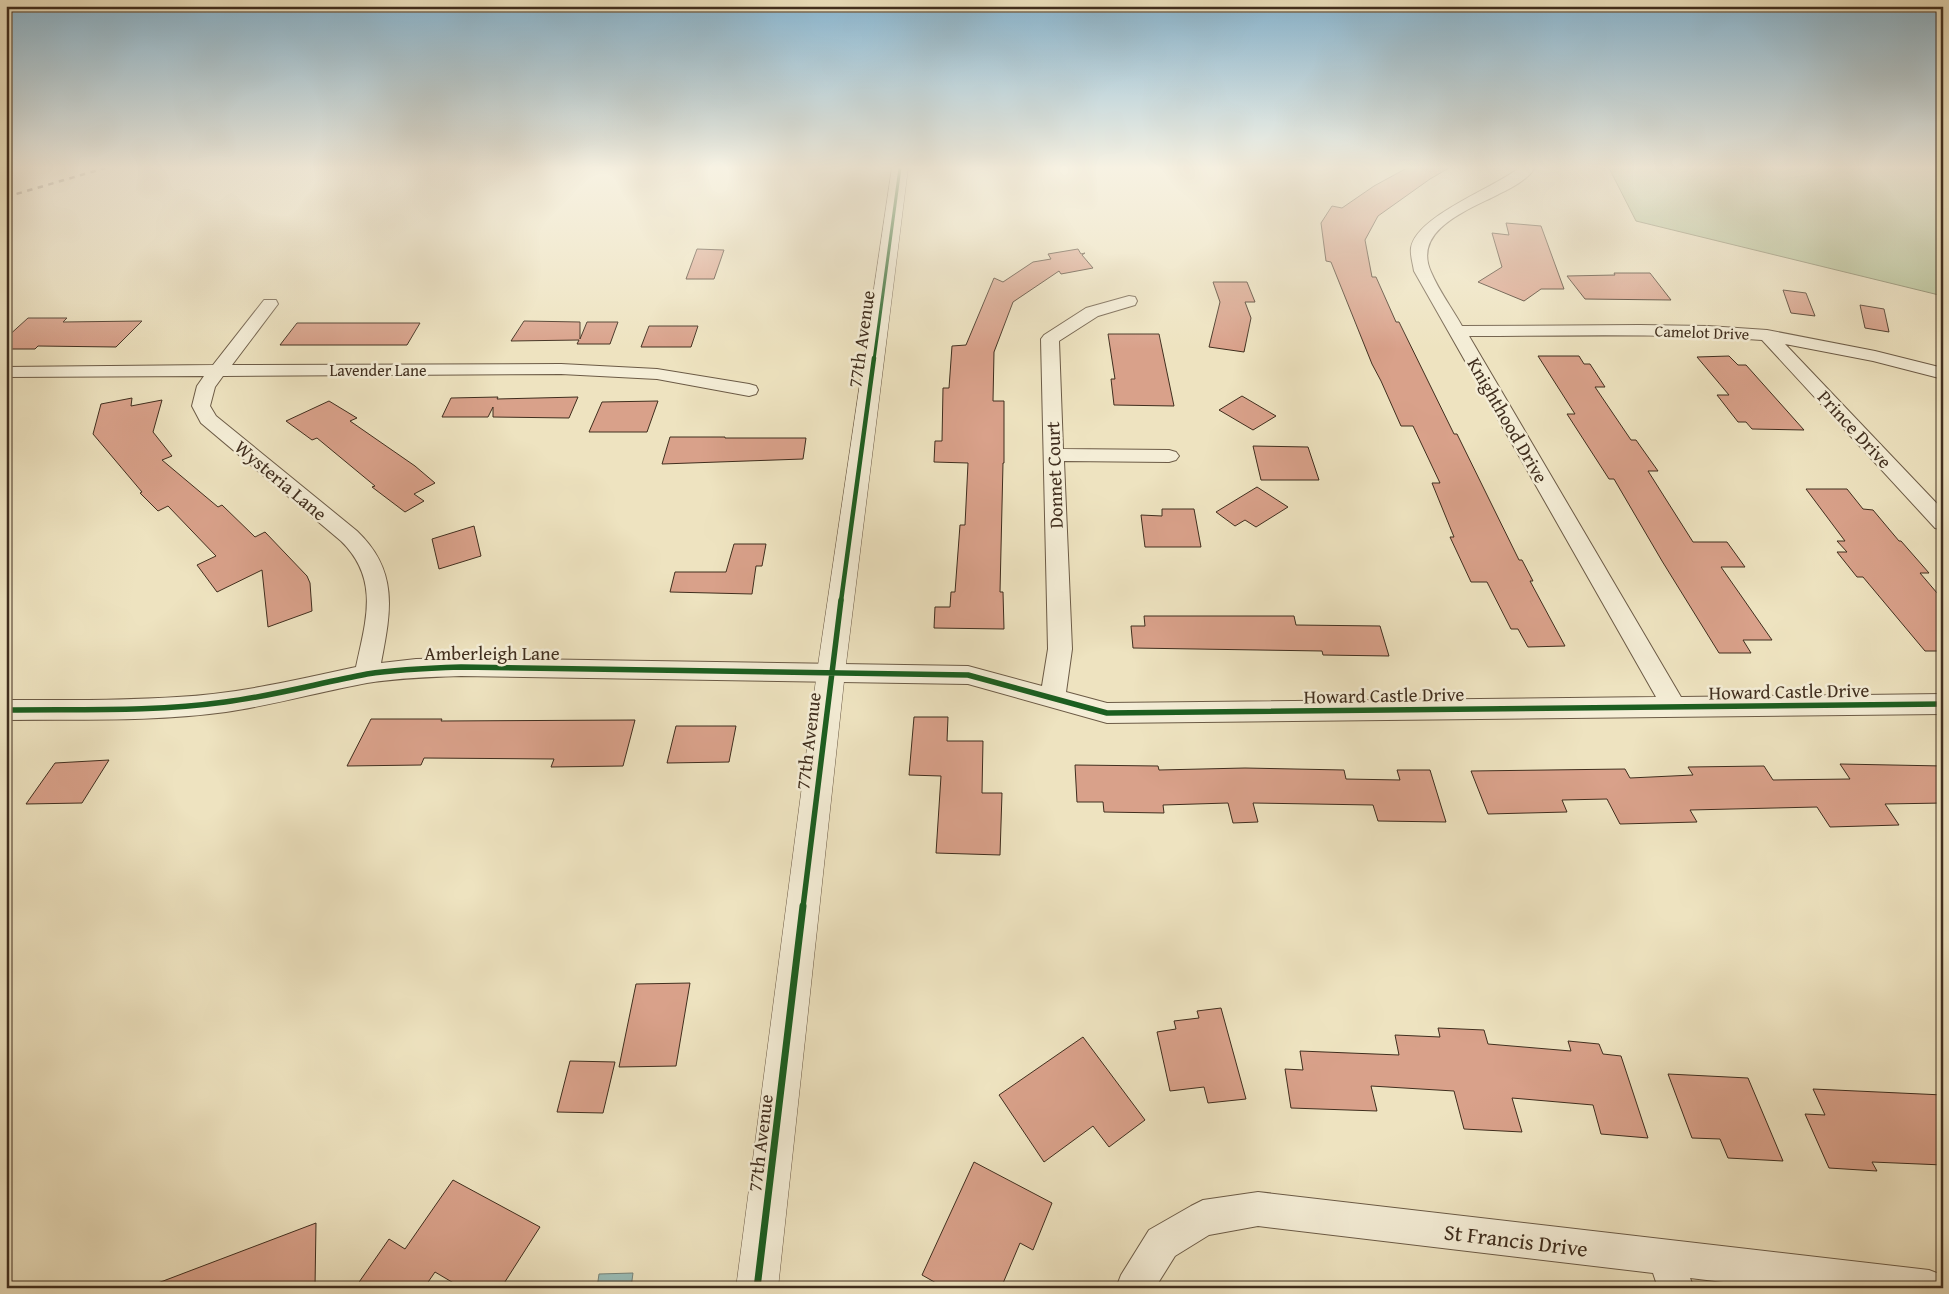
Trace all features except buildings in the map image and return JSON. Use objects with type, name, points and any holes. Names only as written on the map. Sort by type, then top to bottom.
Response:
[{"type":"street","name":"77th Avenue","points":[[757,1288],[832,672],[892,228]]},
{"type":"street","name":"Knighthood Drive","points":[[1430,228],[1419,247],[1422,271],[1674,707]]},
{"type":"street","name":"Donnet Court","points":[[1053,698],[1060,649],[1050,339],[1092,312],[1128,301]]},
{"type":"street","name":"Wysteria Lane","points":[[270,304],[206,386],[201,406],[208,419],[349,536],[365,553],[377,580],[377,618],[367,674]]},
{"type":"street","name":"Camelot Drive","points":[[1457,331],[1640,330],[1708,331],[1767,335],[1875,356],[1943,374]]},
{"type":"street","name":"Prince Drive","points":[[1767,335],[1943,523]]},
{"type":"street","name":"Lavender Lane","points":[[6,372],[590,370],[657,374],[749,390]]},
{"type":"street","points":[[1053,455],[1169,456]]},
{"type":"street","name":"Amberleigh Lane","points":[[6,710],[129,709],[217,703],[296,690],[367,674],[416,668],[832,672]]},
{"type":"street","name":"Howard Castle Drive","points":[[832,672],[968,675],[1107,713],[1943,704]]},
{"type":"street","name":"St Francis Drive","points":[[1134,1288],[1162,1243],[1203,1218],[1258,1208],[1670,1273],[1929,1288]]},
{"type":"green space","points":[[1666,228],[1943,228],[1943,296]]},
{"type":"water","points":[[633,1273],[631,1288],[597,1288],[599,1274]]},
{"type":"cycle path","points":[[757,1288],[831,672],[892,228]]},
{"type":"cycle path","points":[[6,710],[178,707],[226,702],[296,690],[367,674],[416,668],[461,667],[968,675],[1107,713],[1943,704]]}]
